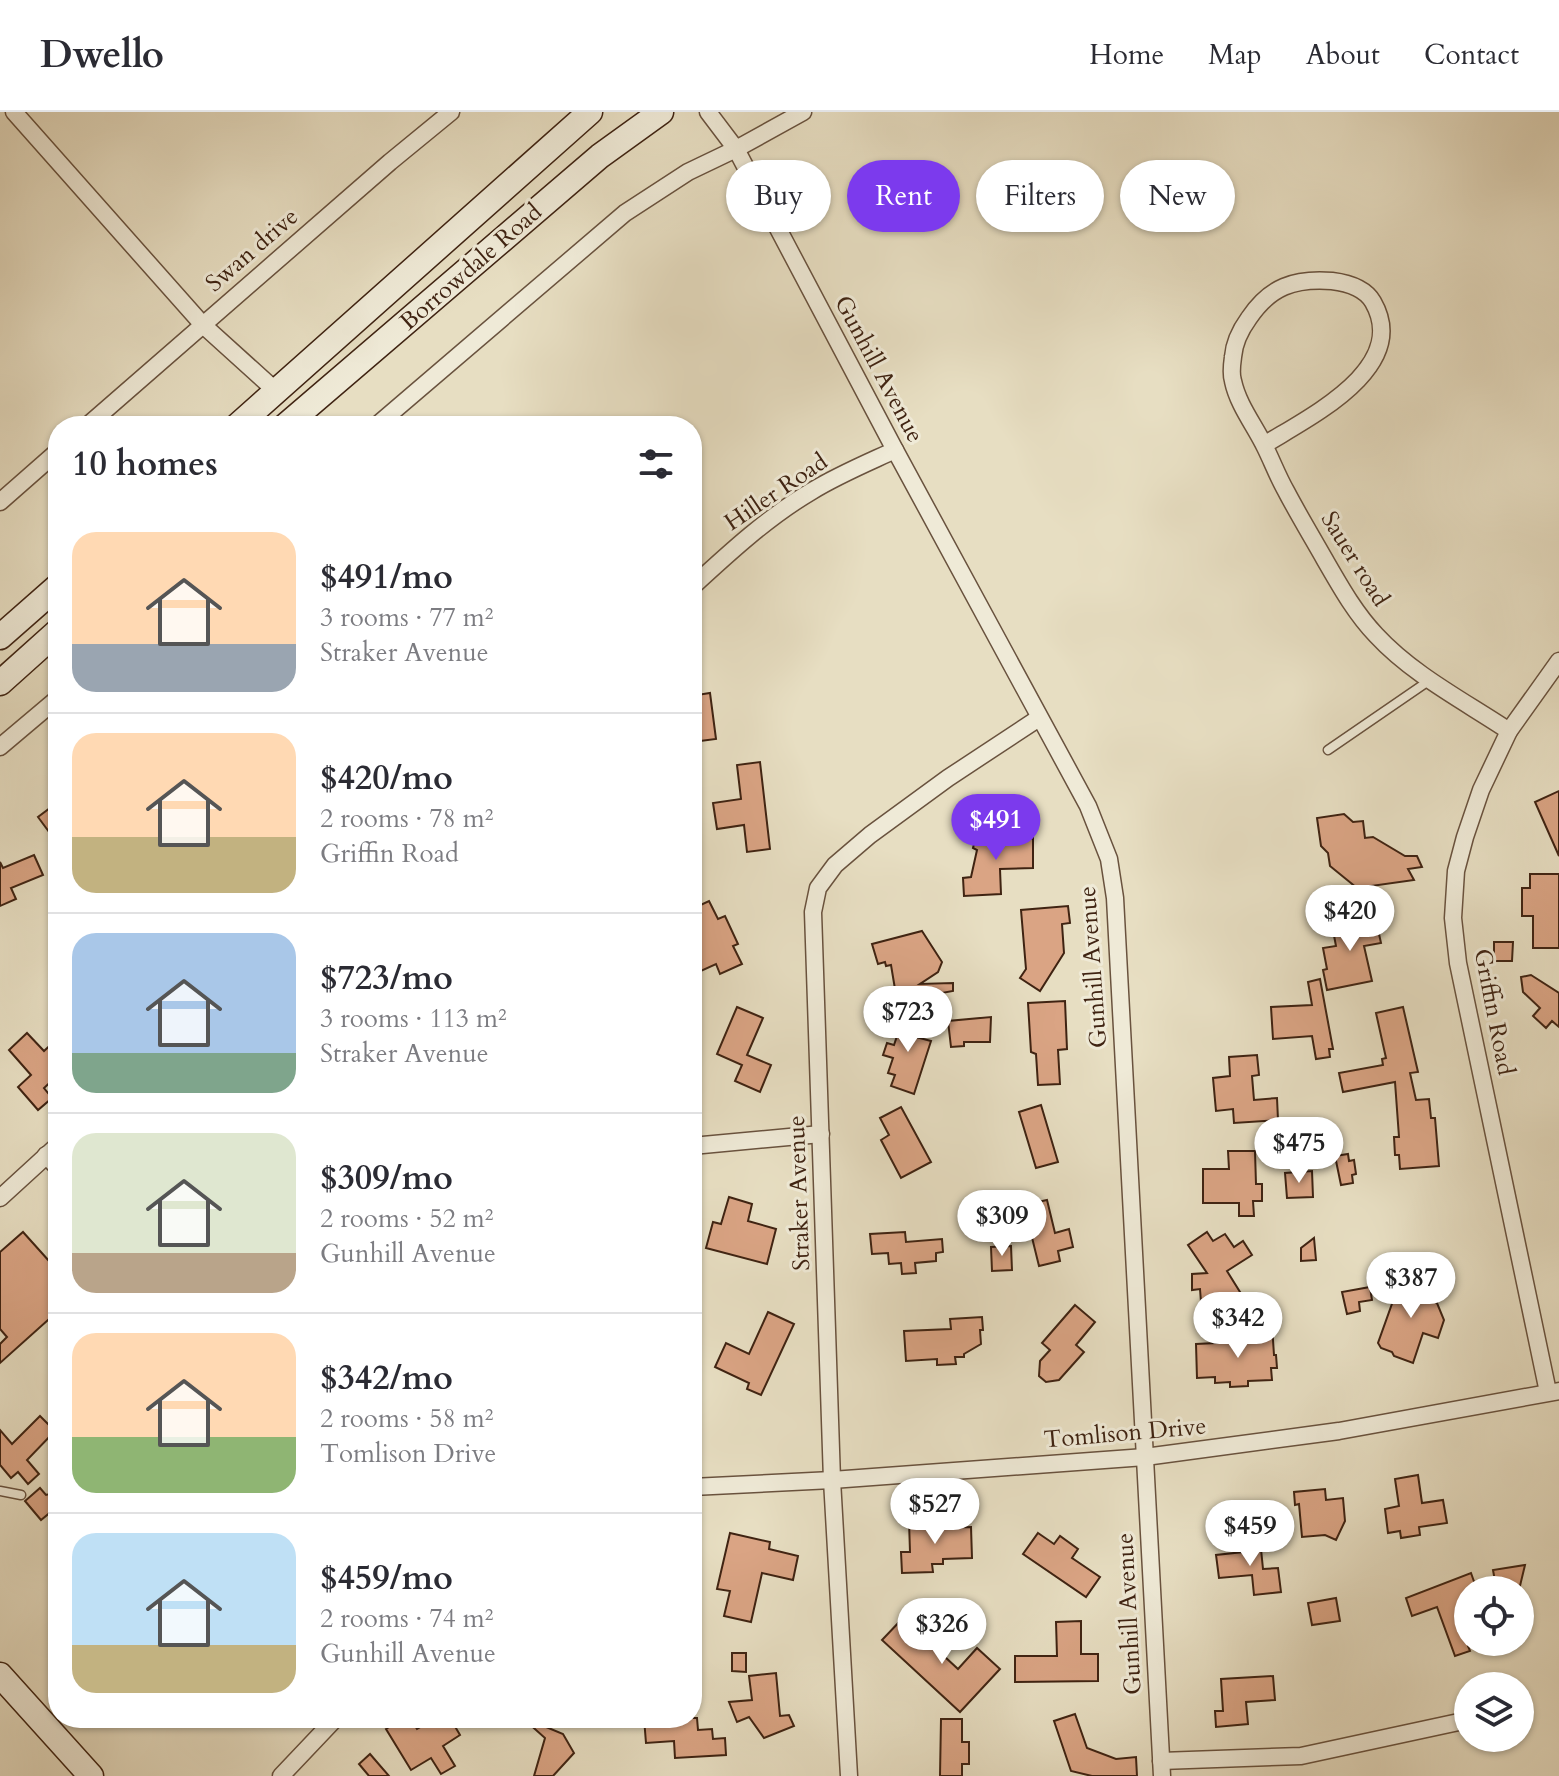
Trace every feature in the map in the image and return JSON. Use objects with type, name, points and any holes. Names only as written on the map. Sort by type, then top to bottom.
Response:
[{"type":"main road","name":"Borrowdale Road","points":[[248,416],[590,112]]},
{"type":"main road","name":"Borrowdale Road","points":[[297,416],[600,156],[661,112]]},
{"type":"main road","points":[[0,637],[48,595]]},
{"type":"main road","points":[[0,683],[48,640]]},
{"type":"main road","points":[[0,1675],[91,1776]]},
{"type":"street","points":[[14,112],[203,325],[276,391]]},
{"type":"street","name":"Gunhill Avenue","points":[[708,112],[736,149],[1088,806],[1109,859],[1115,898],[1162,1769]]},
{"type":"street","points":[[388,416],[625,213],[688,172],[803,112]]},
{"type":"street","name":"Swan drive","points":[[98,416],[449,113]]},
{"type":"street","name":"Sauer road","points":[[1264,445],[1342,394],[1366,372],[1380,348],[1382,325],[1367,293],[1345,283],[1315,280],[1285,286],[1261,301],[1242,329],[1233,354],[1233,381],[1285,490],[1355,610],[1375,635],[1399,657],[1509,731]]},
{"type":"street","name":"Hiller Road","points":[[702,578],[740,542],[813,490],[895,450]]},
{"type":"street","points":[[0,502],[48,460]]},
{"type":"street","name":"Griffin Road","points":[[1554,1392],[1458,963],[1453,918],[1456,871],[1481,790],[1509,731],[1559,661]]},
{"type":"street","points":[[0,747],[48,706]]},
{"type":"street","name":"Straker Avenue","points":[[849,1776],[832,1480],[813,912],[818,888],[835,865],[870,835],[948,778],[1039,718]]},
{"type":"street","points":[[702,1145],[821,1134]]},
{"type":"street","points":[[0,1198],[48,1154]]},
{"type":"street","name":"Tomlison Drive","points":[[702,1486],[1145,1457],[1339,1431],[1554,1392]]},
{"type":"street","points":[[1162,1769],[1301,1756],[1454,1723]]},
{"type":"street","points":[[281,1776],[327,1728]]},
{"type":"lane","points":[[1328,750],[1430,680]]},
{"type":"lane","points":[[0,1491],[21,1495]]},
{"type":"building","points":[[710,693],[716,739],[702,741],[702,694]]},
{"type":"building","points":[[760,762],[770,849],[747,852],[744,825],[717,829],[713,803],[741,799],[737,765]]},
{"type":"building","points":[[1559,791],[1559,856],[1535,802]]},
{"type":"building","points":[[48,810],[48,830],[38,817]]},
{"type":"building","points":[[1344,814],[1353,822],[1363,821],[1365,838],[1373,837],[1405,856],[1417,856],[1422,867],[1408,869],[1414,880],[1357,888],[1330,866],[1328,853],[1321,846],[1317,818]]},
{"type":"building","points":[[977,832],[1015,839],[1033,838],[1033,868],[1000,869],[1001,894],[964,896],[963,878],[971,877]]},
{"type":"building","points":[[34,855],[43,875],[11,888],[16,899],[0,906],[0,862],[3,868]]},
{"type":"building","points":[[1530,874],[1559,874],[1559,948],[1533,948],[1533,916],[1522,916],[1522,888],[1530,888]]},
{"type":"building","points":[[709,901],[718,919],[725,916],[738,944],[733,946],[742,964],[720,974],[716,964],[702,970],[702,904]]},
{"type":"building","points":[[1068,906],[1070,923],[1062,924],[1064,953],[1040,991],[1020,978],[1026,969],[1021,910]]},
{"type":"building","points":[[1375,916],[1381,943],[1364,946],[1372,981],[1327,990],[1323,948],[1336,946],[1332,925]]},
{"type":"building","points":[[922,931],[942,962],[938,972],[920,984],[953,983],[953,991],[897,1001],[891,965],[886,966],[885,962],[878,964],[872,944]]},
{"type":"building","points":[[1494,942],[1513,942],[1512,961],[1494,961]]},
{"type":"building","points":[[1531,975],[1559,993],[1559,1027],[1552,1021],[1546,1028],[1533,1016],[1540,1008],[1523,992],[1521,977]]},
{"type":"building","points":[[1320,979],[1333,1049],[1329,1049],[1330,1057],[1316,1059],[1312,1036],[1273,1039],[1271,1007],[1312,1005],[1308,982]]},
{"type":"building","points":[[1065,1001],[1067,1049],[1058,1050],[1060,1084],[1038,1085],[1036,1054],[1031,1052],[1028,1003]]},
{"type":"building","points":[[737,1007],[763,1018],[747,1055],[771,1065],[760,1092],[735,1081],[742,1065],[717,1054]]},
{"type":"building","points":[[1403,1007],[1418,1072],[1410,1073],[1416,1100],[1429,1099],[1431,1118],[1435,1118],[1439,1166],[1400,1169],[1399,1155],[1395,1155],[1394,1137],[1399,1137],[1395,1082],[1343,1092],[1339,1073],[1383,1065],[1382,1059],[1386,1058],[1376,1013]]},
{"type":"building","points":[[905,1012],[923,1018],[916,1037],[931,1041],[914,1094],[891,1086],[895,1075],[888,1073],[893,1058],[883,1055],[887,1043],[894,1045]]},
{"type":"building","points":[[991,1017],[990,1042],[964,1042],[964,1046],[951,1047],[948,1021]]},
{"type":"building","points":[[27,1033],[44,1051],[48,1047],[48,1084],[44,1088],[48,1093],[48,1101],[38,1110],[18,1087],[31,1075],[9,1050]]},
{"type":"building","points":[[1257,1055],[1259,1075],[1252,1076],[1254,1100],[1277,1098],[1278,1120],[1234,1123],[1233,1109],[1216,1111],[1213,1078],[1230,1076],[1229,1057]]},
{"type":"building","points":[[1041,1105],[1058,1162],[1036,1168],[1019,1112]]},
{"type":"building","points":[[901,1107],[931,1162],[901,1178],[881,1140],[889,1135],[880,1118]]},
{"type":"building","points":[[1228,1151],[1255,1151],[1256,1184],[1262,1184],[1262,1201],[1253,1201],[1254,1216],[1239,1216],[1239,1203],[1203,1203],[1203,1169],[1229,1169]]},
{"type":"building","points":[[1348,1154],[1349,1161],[1354,1160],[1356,1174],[1352,1175],[1353,1183],[1341,1185],[1335,1156]]},
{"type":"building","points":[[1312,1171],[1313,1197],[1287,1198],[1285,1173]]},
{"type":"building","points":[[729,1197],[752,1204],[748,1221],[776,1229],[767,1264],[706,1248],[713,1222],[721,1224]]},
{"type":"building","points":[[1047,1200],[1055,1233],[1069,1229],[1073,1247],[1058,1251],[1060,1261],[1039,1266],[1024,1205]]},
{"type":"building","points":[[23,1232],[48,1260],[48,1320],[0,1363],[0,1344],[7,1337],[0,1329],[0,1252]]},
{"type":"building","points":[[905,1232],[906,1242],[942,1239],[943,1252],[936,1253],[936,1261],[915,1263],[916,1273],[902,1274],[901,1263],[889,1264],[888,1253],[872,1254],[870,1234]]},
{"type":"building","points":[[1207,1232],[1213,1241],[1225,1234],[1234,1247],[1243,1241],[1252,1255],[1227,1271],[1240,1292],[1226,1301],[1201,1302],[1200,1289],[1192,1290],[1192,1274],[1207,1273],[1188,1245]]},
{"type":"building","points":[[1314,1238],[1316,1260],[1301,1261],[1301,1248]]},
{"type":"building","points":[[1011,1246],[1012,1270],[992,1271],[991,1247]]},
{"type":"building","points":[[1417,1279],[1430,1285],[1432,1289],[1428,1299],[1437,1303],[1444,1320],[1438,1338],[1423,1333],[1413,1363],[1394,1356],[1378,1343],[1398,1287],[1403,1280],[1416,1283]]},
{"type":"building","points":[[1370,1287],[1372,1300],[1359,1302],[1360,1311],[1347,1314],[1342,1292]]},
{"type":"building","points":[[1075,1305],[1095,1322],[1076,1345],[1084,1352],[1059,1380],[1046,1382],[1039,1376],[1040,1361],[1050,1350],[1042,1343]]},
{"type":"building","points":[[768,1312],[794,1324],[761,1395],[747,1389],[749,1383],[715,1367],[726,1343],[749,1354]]},
{"type":"building","points":[[982,1317],[981,1344],[964,1357],[955,1357],[956,1364],[937,1365],[937,1359],[906,1361],[904,1331],[951,1329],[950,1319]]},
{"type":"building","points":[[1272,1325],[1277,1368],[1271,1368],[1272,1380],[1248,1381],[1248,1386],[1230,1387],[1230,1382],[1215,1383],[1215,1377],[1197,1378],[1196,1344],[1257,1341],[1256,1326]]},
{"type":"building","points":[[40,1416],[48,1424],[48,1438],[27,1460],[39,1474],[28,1484],[18,1472],[11,1478],[0,1465],[0,1430],[12,1444]]},
{"type":"building","points":[[1418,1475],[1422,1503],[1443,1500],[1447,1523],[1419,1527],[1420,1535],[1401,1538],[1400,1531],[1388,1533],[1385,1509],[1399,1506],[1395,1479]]},
{"type":"building","points":[[40,1488],[48,1494],[48,1514],[41,1520],[25,1501]]},
{"type":"building","points":[[1325,1489],[1326,1500],[1343,1498],[1345,1521],[1336,1540],[1325,1535],[1302,1537],[1299,1504],[1295,1505],[1294,1492]]},
{"type":"building","points":[[937,1520],[937,1528],[971,1527],[972,1558],[943,1559],[943,1564],[932,1564],[933,1572],[902,1573],[901,1552],[910,1552],[909,1521]]},
{"type":"building","points":[[730,1533],[770,1542],[769,1549],[798,1556],[793,1580],[762,1573],[751,1622],[724,1616],[730,1591],[717,1589]]},
{"type":"building","points":[[1038,1533],[1054,1544],[1060,1536],[1078,1549],[1072,1558],[1100,1577],[1086,1597],[1023,1554]]},
{"type":"building","points":[[1260,1539],[1263,1569],[1278,1568],[1281,1592],[1254,1595],[1252,1575],[1219,1578],[1216,1555],[1243,1552],[1242,1541]]},
{"type":"building","points":[[1525,1565],[1522,1576],[1494,1576],[1493,1570]]},
{"type":"building","points":[[1454,1580],[1454,1653],[1437,1607],[1412,1616],[1406,1598]]},
{"type":"building","points":[[1336,1598],[1340,1621],[1312,1625],[1308,1603]]},
{"type":"building","points":[[903,1618],[958,1669],[977,1648],[1000,1669],[960,1712],[882,1640]]},
{"type":"building","points":[[1081,1621],[1081,1654],[1098,1654],[1098,1681],[1015,1682],[1015,1656],[1057,1656],[1056,1622]]},
{"type":"building","points":[[732,1653],[746,1653],[746,1672],[732,1671]]},
{"type":"building","points":[[776,1673],[780,1716],[789,1715],[794,1726],[764,1738],[749,1717],[737,1722],[729,1702],[752,1700],[749,1676]]},
{"type":"building","points":[[1273,1676],[1275,1700],[1246,1702],[1248,1724],[1216,1727],[1215,1711],[1223,1711],[1221,1679]]},
{"type":"building","points":[[1075,1714],[1087,1748],[1116,1759],[1136,1757],[1137,1776],[1092,1776],[1071,1771],[1054,1721]]},
{"type":"building","points":[[941,1719],[962,1719],[962,1742],[969,1742],[969,1764],[962,1764],[962,1776],[940,1776]]},
{"type":"building","points":[[456,1728],[460,1735],[443,1746],[455,1766],[441,1774],[431,1758],[411,1770],[386,1729]]},
{"type":"building","points":[[534,1728],[549,1728],[563,1734],[574,1753],[553,1776],[534,1776],[545,1738]]},
{"type":"building","points":[[645,1728],[712,1729],[713,1739],[725,1738],[726,1755],[675,1758],[674,1741],[646,1743]]},
{"type":"building","points":[[370,1754],[389,1776],[369,1776],[359,1764]]}]
